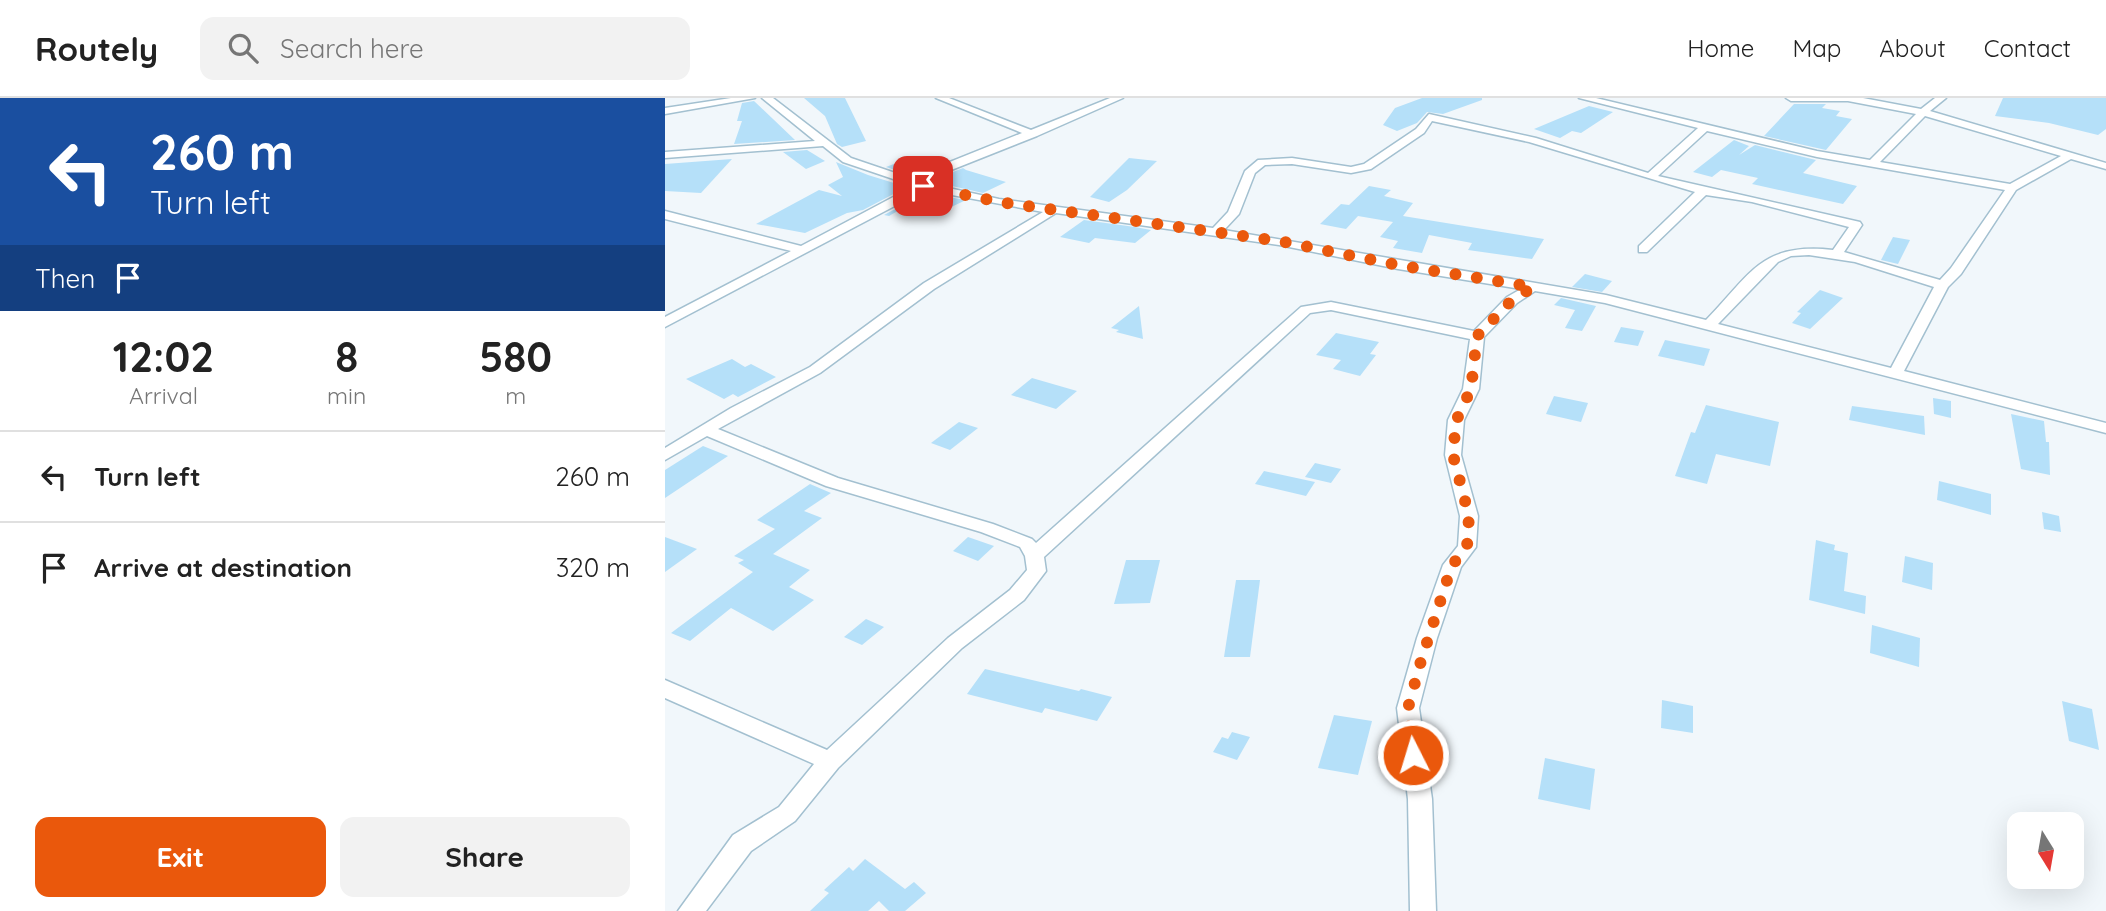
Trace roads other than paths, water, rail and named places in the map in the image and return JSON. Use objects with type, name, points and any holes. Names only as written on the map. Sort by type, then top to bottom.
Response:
[{"type":"street","points":[[665,111],[750,98]]},
{"type":"street","points":[[767,98],[848,160],[916,184],[999,202],[1279,241],[1398,265],[1606,299],[2106,428]]},
{"type":"street","points":[[941,98],[1033,134]]},
{"type":"street","points":[[665,323],[802,250],[916,184],[1118,98]]},
{"type":"street","points":[[1584,98],[1817,154],[2012,188]]},
{"type":"street","points":[[1791,98],[1848,98],[1923,112],[2106,166]]},
{"type":"street","points":[[1873,163],[1923,112],[1941,98]]},
{"type":"street","points":[[1216,232],[1224,220],[1233,214],[1242,187],[1254,167],[1272,160],[1351,170],[1367,167],[1420,131],[1429,117],[1532,140],[1703,191],[1752,199],[1856,225],[1837,253]]},
{"type":"street","points":[[1650,177],[1705,127]]},
{"type":"street","points":[[665,155],[824,143]]},
{"type":"street","points":[[1896,372],[1942,285],[1956,271],[2012,188],[2069,156]]},
{"type":"street","points":[[1643,248],[1703,191]]},
{"type":"street","points":[[665,455],[815,370],[929,286],[1054,210]]},
{"type":"street","points":[[665,215],[802,250]]},
{"type":"street","points":[[1709,325],[1776,258],[1802,251],[1837,253],[1942,285]]},
{"type":"street","points":[[1423,911],[1420,799],[1408,708],[1427,638],[1452,565],[1467,547],[1469,516],[1453,455],[1456,421],[1471,389],[1477,336],[1512,300],[1533,287]]},
{"type":"street","points":[[1034,555],[1306,310],[1331,306],[1477,336]]},
{"type":"street","points":[[691,911],[742,843],[787,814],[830,761],[955,643],[1017,594],[1037,571],[1034,555],[1026,542],[832,482],[706,430]]},
{"type":"street","points":[[665,688],[697,705],[830,761]]}]
